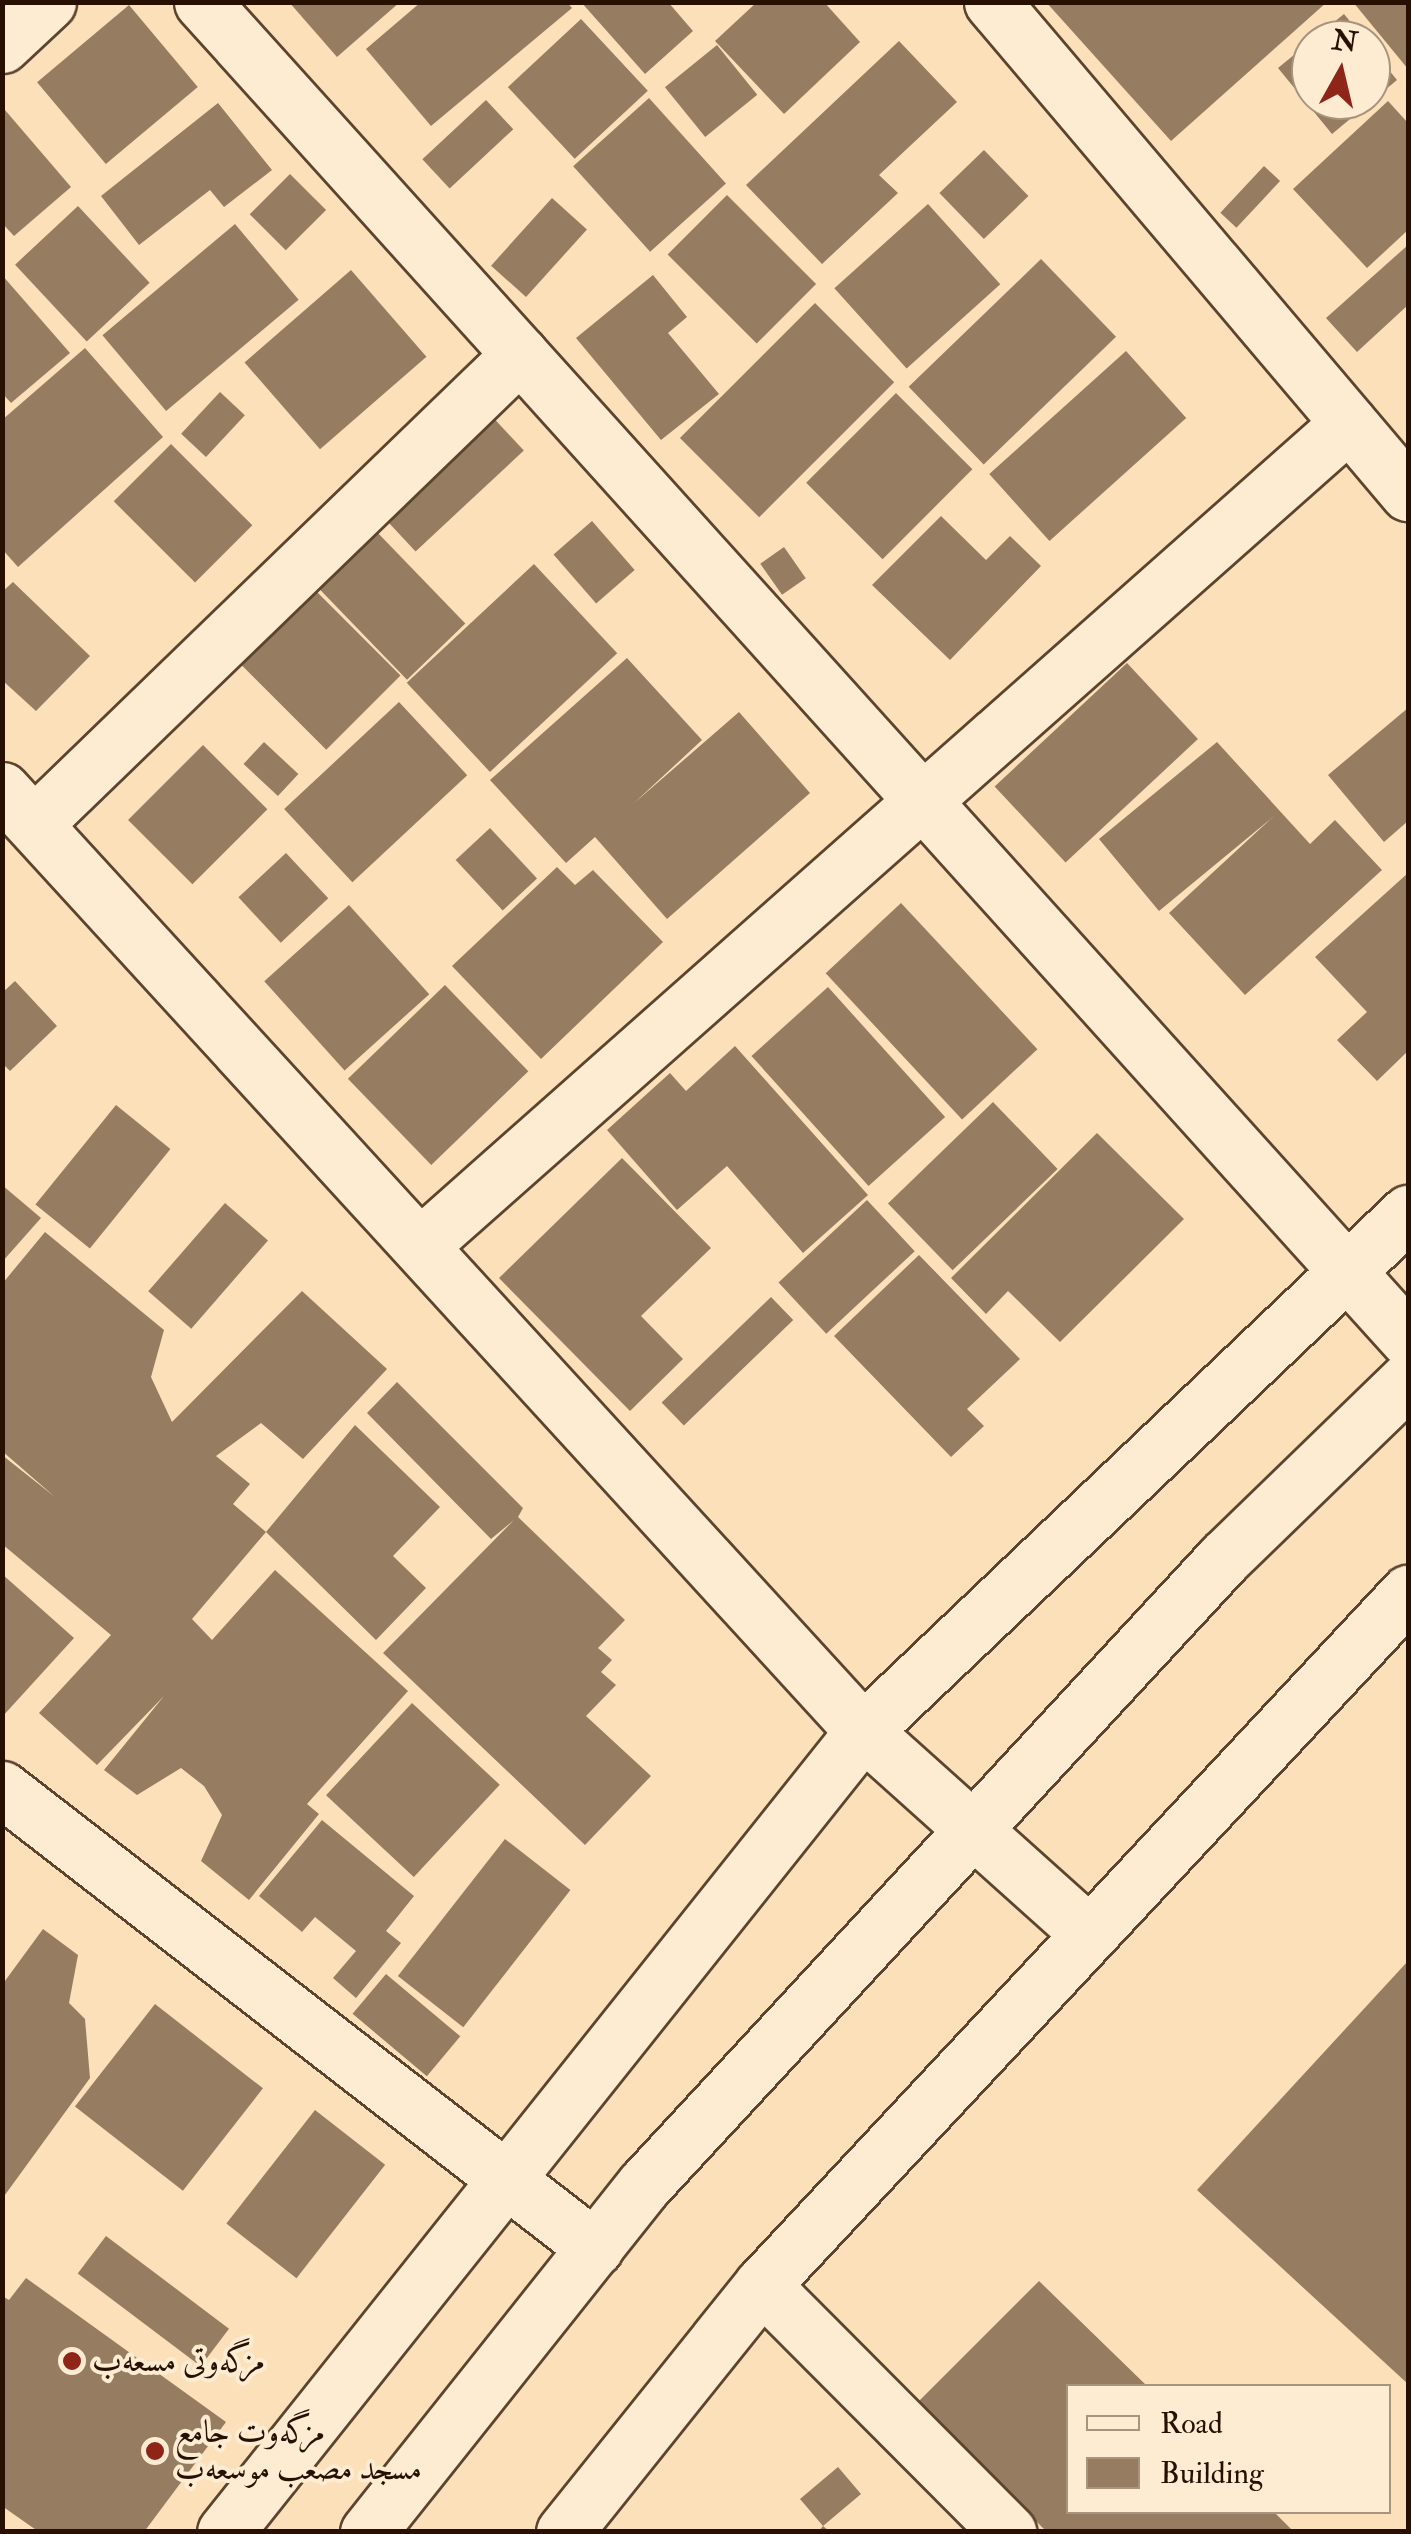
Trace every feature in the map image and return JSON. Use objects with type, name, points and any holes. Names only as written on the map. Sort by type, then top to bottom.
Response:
[{"type":"street","points":[[2,45],[48,2]]},
{"type":"street","points":[[202,2],[1408,1339]]},
{"type":"street","points":[[992,2],[1408,493]]},
{"type":"street","points":[[520,354],[18,807],[863,1730],[968,1832],[1087,1932]]},
{"type":"street","points":[[422,1244],[1349,423]]},
{"type":"street","points":[[225,2532],[863,1730],[1408,1213]]},
{"type":"street","points":[[368,2532],[595,2248],[968,1832],[1224,1558],[1408,1380]]},
{"type":"street","points":[[564,2532],[762,2284],[1334,1665],[1408,1593]]},
{"type":"street","points":[[1334,1665],[1408,1635]]},
{"type":"street","points":[[2,1789],[595,2248]]},
{"type":"street","points":[[762,2284],[1008,2532]]},
{"type":"building","points":[[289,2],[400,2],[337,57]]},
{"type":"building","points":[[421,2],[567,2],[572,8],[431,126],[366,49]]},
{"type":"building","points":[[581,2],[668,2],[693,31],[645,74]]},
{"type":"building","points":[[757,2],[824,2],[860,42],[784,114],[715,41]]},
{"type":"building","points":[[1046,2],[1327,2],[1307,20],[1291,20],[1291,34],[1171,141]]},
{"type":"building","points":[[1353,2],[1408,2],[1408,69],[1391,48],[1391,20],[1368,20]]},
{"type":"building","points":[[129,5],[198,87],[106,164],[37,82]]},
{"type":"building","points":[[581,19],[648,91],[575,159],[508,87]]},
{"type":"building","points":[[899,41],[957,102],[879,175],[898,193],[822,264],[746,185]]},
{"type":"building","points":[[717,45],[757,95],[705,137],[665,87]]},
{"type":"building","points":[[1291,57],[1291,84],[1278,68]]},
{"type":"building","points":[[649,98],[726,183],[650,252],[573,166]]},
{"type":"building","points":[[486,100],[513,129],[450,189],[422,159]]},
{"type":"building","points":[[218,103],[272,170],[224,207],[210,190],[139,245],[101,196]]},
{"type":"building","points":[[1391,104],[1408,123],[1408,230],[1367,268],[1293,189],[1367,120],[1391,120]]},
{"type":"building","points":[[5,110],[71,187],[14,236],[2,223]]},
{"type":"building","points":[[1321,120],[1349,120],[1332,134]]},
{"type":"building","points":[[984,150],[1028,196],[984,239],[939,193]]},
{"type":"building","points":[[1264,166],[1280,181],[1236,228],[1220,213]]},
{"type":"building","points":[[290,174],[326,210],[286,250],[250,214]]},
{"type":"building","points":[[727,195],[816,284],[757,343],[668,254]]},
{"type":"building","points":[[552,198],[587,229],[526,297],[491,266]]},
{"type":"building","points":[[928,204],[1000,284],[907,369],[834,288]]},
{"type":"building","points":[[78,206],[150,283],[87,341],[15,265]]},
{"type":"building","points":[[235,224],[299,300],[166,411],[102,335]]},
{"type":"building","points":[[1408,245],[1408,305],[1357,352],[1326,318]]},
{"type":"building","points":[[1041,259],[1116,337],[984,465],[909,387]]},
{"type":"building","points":[[351,270],[426,357],[320,449],[245,363]]},
{"type":"building","points":[[2,275],[70,353],[11,403],[2,393]]},
{"type":"building","points":[[653,275],[687,317],[668,333],[719,394],[661,440],[576,338]]},
{"type":"building","points":[[815,303],[894,382],[759,517],[680,438]]},
{"type":"building","points":[[85,348],[163,437],[18,567],[2,549],[2,420]]},
{"type":"building","points":[[1126,351],[1186,418],[1049,541],[989,474]]},
{"type":"building","points":[[220,392],[245,415],[206,457],[181,434]]},
{"type":"building","points":[[896,393],[972,469],[883,559],[806,483]]},
{"type":"building","points":[[487,411],[524,450],[416,551],[379,512]]},
{"type":"building","points":[[171,444],[252,525],[195,583],[114,501]]},
{"type":"building","points":[[941,516],[986,560],[1010,536],[1041,566],[950,660],[872,585]]},
{"type":"building","points":[[592,521],[635,570],[596,604],[554,554]]},
{"type":"building","points":[[375,530],[465,624],[407,680],[317,586]]},
{"type":"building","points":[[784,547],[806,578],[782,595],[760,564]]},
{"type":"building","points":[[534,564],[617,653],[490,772],[407,683]]},
{"type":"building","points":[[13,582],[90,656],[36,711],[2,680],[2,592]]},
{"type":"building","points":[[310,585],[401,676],[326,750],[236,659]]},
{"type":"building","points":[[627,658],[702,740],[633,804],[739,712],[810,793],[667,919],[595,837],[566,863],[490,780]]},
{"type":"building","points":[[1127,663],[1198,739],[1066,863],[995,786]]},
{"type":"building","points":[[399,702],[467,775],[352,882],[284,809]]},
{"type":"building","points":[[1408,708],[1408,821],[1384,842],[1328,775]]},
{"type":"building","points":[[264,742],[298,774],[278,796],[244,764]]},
{"type":"building","points":[[1217,742],[1310,844],[1335,820],[1382,870],[1245,995],[1169,913],[1274,816],[1159,911],[1099,839]]},
{"type":"building","points":[[203,745],[267,809],[192,884],[128,820]]},
{"type":"building","points":[[490,828],[537,878],[503,911],[456,860]]},
{"type":"building","points":[[286,853],[328,898],[281,943],[238,897]]},
{"type":"building","points":[[557,867],[575,885],[593,870],[663,942],[541,1059],[452,966]]},
{"type":"building","points":[[1408,873],[1408,1051],[1377,1081],[1337,1040],[1367,1012],[1315,957]]},
{"type":"building","points":[[901,903],[1037,1049],[962,1120],[826,973]]},
{"type":"building","points":[[349,905],[429,994],[345,1070],[264,981]]},
{"type":"building","points":[[15,981],[57,1026],[10,1071],[2,1063],[2,993]]},
{"type":"building","points":[[445,985],[528,1071],[431,1165],[348,1079]]},
{"type":"building","points":[[828,987],[945,1117],[869,1186],[751,1056]]},
{"type":"building","points":[[735,1046],[868,1195],[803,1253],[727,1166],[677,1210],[607,1130],[670,1073],[686,1091]]},
{"type":"building","points":[[993,1102],[1058,1169],[953,1270],[888,1203]]},
{"type":"building","points":[[116,1105],[170,1149],[90,1249],[35,1204]]},
{"type":"building","points":[[1097,1133],[1184,1219],[1060,1342],[1008,1291],[986,1314],[951,1278]]},
{"type":"building","points":[[622,1158],[711,1248],[641,1316],[683,1359],[630,1411],[499,1278]]},
{"type":"building","points":[[2,1185],[41,1218],[2,1262]]},
{"type":"building","points":[[867,1200],[915,1251],[826,1334],[779,1283]]},
{"type":"building","points":[[225,1203],[268,1240],[191,1329],[148,1291]]},
{"type":"building","points":[[45,1232],[164,1330],[151,1377],[172,1422],[302,1291],[387,1369],[303,1459],[261,1423],[216,1456],[250,1484],[233,1504],[266,1532],[192,1619],[212,1640],[275,1570],[408,1691],[307,1804],[319,1814],[249,1900],[201,1861],[222,1815],[204,1786],[181,1768],[137,1795],[104,1770],[164,1696],[97,1765],[39,1713],[111,1635],[2,1544],[2,1455],[55,1497],[2,1451],[2,1284]]},
{"type":"building","points":[[919,1255],[1020,1359],[967,1409],[984,1426],[951,1457],[834,1336]]},
{"type":"building","points":[[771,1297],[793,1320],[684,1426],[662,1403]]},
{"type":"building","points":[[397,1382],[523,1508],[518,1517],[625,1620],[598,1648],[612,1660],[601,1672],[616,1685],[586,1716],[651,1776],[585,1845],[383,1653],[514,1520],[491,1539],[367,1413]]},
{"type":"building","points":[[355,1425],[440,1507],[393,1556],[426,1588],[376,1640],[266,1532]]},
{"type":"building","points":[[2,1574],[74,1638],[2,1717]]},
{"type":"building","points":[[412,1703],[500,1785],[414,1877],[326,1795]]},
{"type":"building","points":[[322,1820],[414,1896],[386,1931],[401,1943],[356,1998],[333,1978],[356,1951],[315,1917],[302,1932],[259,1896]]},
{"type":"building","points":[[505,1839],[570,1890],[463,2027],[398,1976]]},
{"type":"building","points":[[43,1929],[78,1955],[69,2003],[85,2019],[90,2078],[2,2199],[2,1985]]},
{"type":"building","points":[[1408,1961],[1408,2384],[1197,2190]]},
{"type":"building","points":[[386,1974],[460,2036],[427,2076],[353,2014]]},
{"type":"building","points":[[155,2004],[263,2088],[183,2191],[75,2106]]},
{"type":"building","points":[[315,2110],[385,2165],[296,2278],[226,2223]]},
{"type":"building","points":[[106,2236],[229,2329],[201,2366],[78,2274]]},
{"type":"building","name":"مزگەوتی مسعەب","points":[[26,2278],[226,2422],[144,2532],[39,2532],[2,2506],[2,2296],[9,2300]]},
{"type":"building","points":[[1039,2281],[1145,2384],[1066,2384],[1066,2514],[1276,2514],[1294,2532],[1047,2532],[917,2403]]},
{"type":"building","points":[[838,2467],[861,2494],[823,2526],[800,2499]]},
{"type":"place","name":"مزگەوتی مسعەب","points":[[72,2361]]},
{"type":"place","name":"مزگەوت جامع مسجد مصعب موسعەب","points":[[155,2451]]}]
